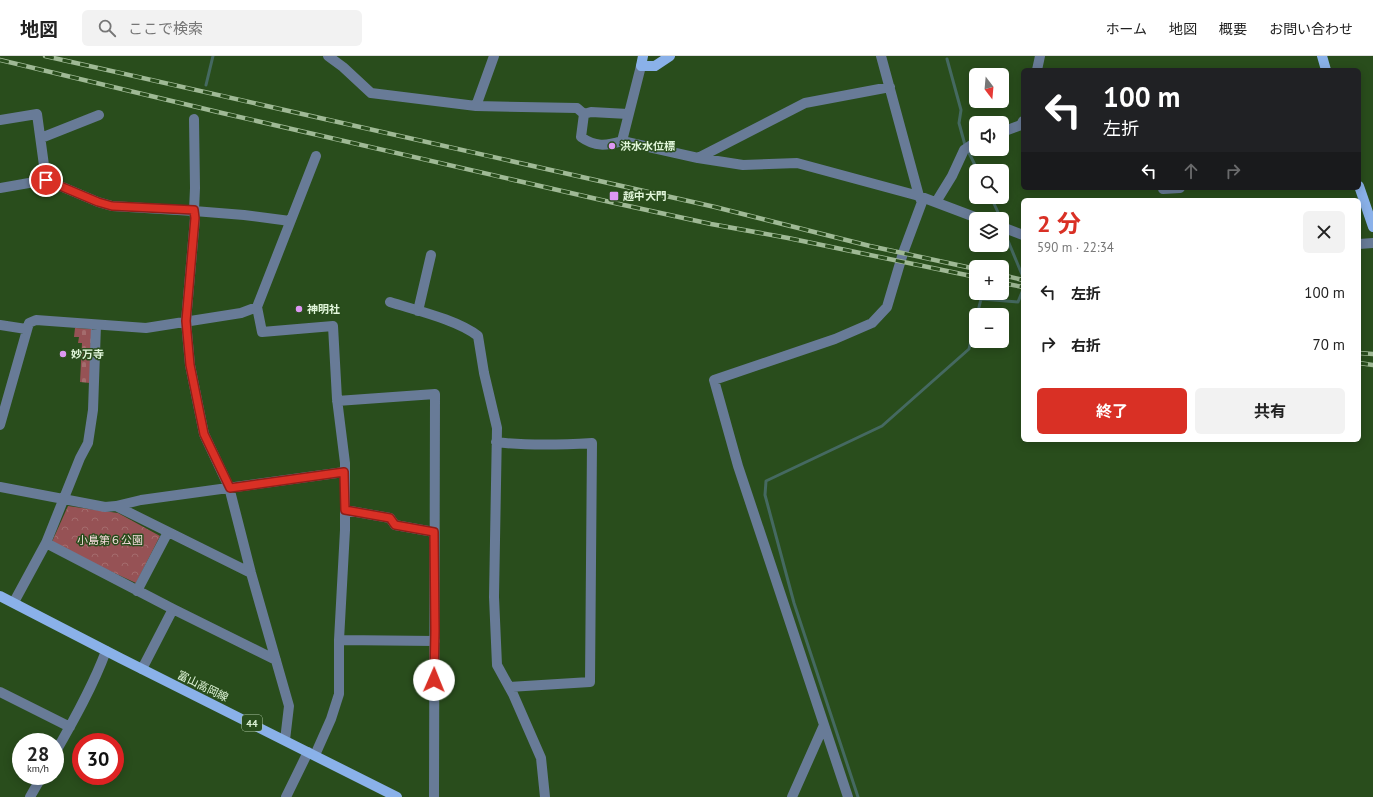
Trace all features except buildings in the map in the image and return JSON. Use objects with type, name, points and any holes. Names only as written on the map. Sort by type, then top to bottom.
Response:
[{"type":"main road","points":[[642,61],[655,66],[670,56]]},
{"type":"main road","points":[[1322,56],[1325,68]]},
{"type":"main road","points":[[1360,190],[1373,227]]},
{"type":"main road","name":"富山高岡線","points":[[0,596],[397,797]]},
{"type":"street","points":[[328,56],[343,67],[370,93],[476,106],[577,108],[584,114]]},
{"type":"street","points":[[343,67],[346,56]]},
{"type":"street","points":[[476,106],[494,56]]},
{"type":"street","points":[[848,797],[738,466],[714,380],[835,339],[872,323],[887,307],[903,253],[922,202],[919,196],[881,56]]},
{"type":"street","points":[[1037,68],[1040,56]]},
{"type":"street","points":[[622,141],[642,61]]},
{"type":"street","points":[[698,158],[805,103],[890,87]]},
{"type":"street","points":[[584,114],[591,112],[628,114]]},
{"type":"street","points":[[0,120],[36,114],[41,138],[46,180]]},
{"type":"street","points":[[584,114],[581,137],[590,144],[610,145],[622,141],[698,158],[743,165],[797,163],[919,196],[969,215]]},
{"type":"street","points":[[41,138],[99,115]]},
{"type":"street","points":[[194,119],[195,224],[186,321],[190,365],[204,434],[230,488],[289,706],[285,740]]},
{"type":"street","points":[[1009,129],[1021,125]]},
{"type":"street","points":[[936,202],[952,176],[964,150],[969,147]]},
{"type":"street","points":[[286,797],[331,719],[339,694],[339,640],[345,530],[345,462],[337,402],[333,326],[262,332],[257,307],[316,156]]},
{"type":"street","points":[[0,188],[46,180],[98,202],[112,206],[194,210],[290,221]]},
{"type":"street","points":[[1009,230],[1021,234]]},
{"type":"street","points":[[1361,244],[1373,243]]},
{"type":"street","points":[[418,311],[431,255]]},
{"type":"street","points":[[390,302],[437,317],[472,331],[478,336],[484,373],[496,428],[494,597],[497,665],[509,687],[541,758],[545,797]]},
{"type":"street","points":[[0,425],[26,329],[29,323],[36,320],[146,328],[241,313],[257,307]]},
{"type":"street","points":[[0,325],[26,329]]},
{"type":"street","points":[[14,602],[46,543],[80,458],[88,443],[92,427],[96,325]]},
{"type":"street","points":[[337,402],[435,394],[434,797]]},
{"type":"street","points":[[496,442],[561,445],[592,443],[590,682],[509,687]]},
{"type":"street","points":[[0,487],[105,507],[141,500],[344,472]]},
{"type":"street","points":[[116,506],[252,573]]},
{"type":"street","points":[[345,510],[390,518],[395,525],[434,532]]},
{"type":"street","points":[[137,591],[168,532]]},
{"type":"street","points":[[46,543],[137,591],[276,660]]},
{"type":"street","points":[[142,669],[173,609]]},
{"type":"street","points":[[339,640],[435,641]]},
{"type":"street","points":[[64,737],[101,665],[106,651]]},
{"type":"street","points":[[0,692],[70,727]]},
{"type":"street","points":[[792,797],[824,725]]},
{"type":"street","points":[[30,797],[37,785]]},
{"type":"green space","points":[[75,328],[92,329],[90,383],[80,382],[82,343],[78,343],[79,337],[74,337]]},
{"type":"green space","name":"小島第６公園","points":[[68,506],[118,513],[160,536],[136,583],[51,544]]},
{"type":"waterway","points":[[206,85],[213,56]]},
{"type":"waterway","points":[[947,59],[961,110],[959,123],[965,145]]},
{"type":"waterway","points":[[968,151],[974,164]]},
{"type":"waterway","points":[[994,204],[998,212]]},
{"type":"waterway","points":[[1009,243],[1021,272]]},
{"type":"waterway","points":[[979,308],[981,299],[1018,302],[1021,294]]},
{"type":"waterway","points":[[858,797],[794,603],[765,495],[766,481],[882,426],[969,348]]},
{"type":"railway","points":[[45,56],[715,207],[870,246],[969,267]]},
{"type":"railway","points":[[0,60],[222,113],[610,202],[711,224],[788,238],[969,276]]},
{"type":"railway","points":[[1009,277],[1021,280]]},
{"type":"railway","points":[[1009,284],[1021,287]]},
{"type":"railway","points":[[1361,353],[1373,354]]},
{"type":"railway","points":[[1361,363],[1373,365]]},
{"type":"place","name":"洪水水位標","points":[[612,146]]},
{"type":"place","name":"越中大門","points":[[614,196]]},
{"type":"place","name":"神明社","points":[[299,309]]},
{"type":"place","name":"妙万寺","points":[[63,354]]},
{"type":"route","points":[[46,180],[98,202],[112,206],[194,210],[195,218],[186,321],[190,365],[204,434],[230,488],[344,472],[345,510],[390,518],[395,525],[434,532],[434,680]]}]
